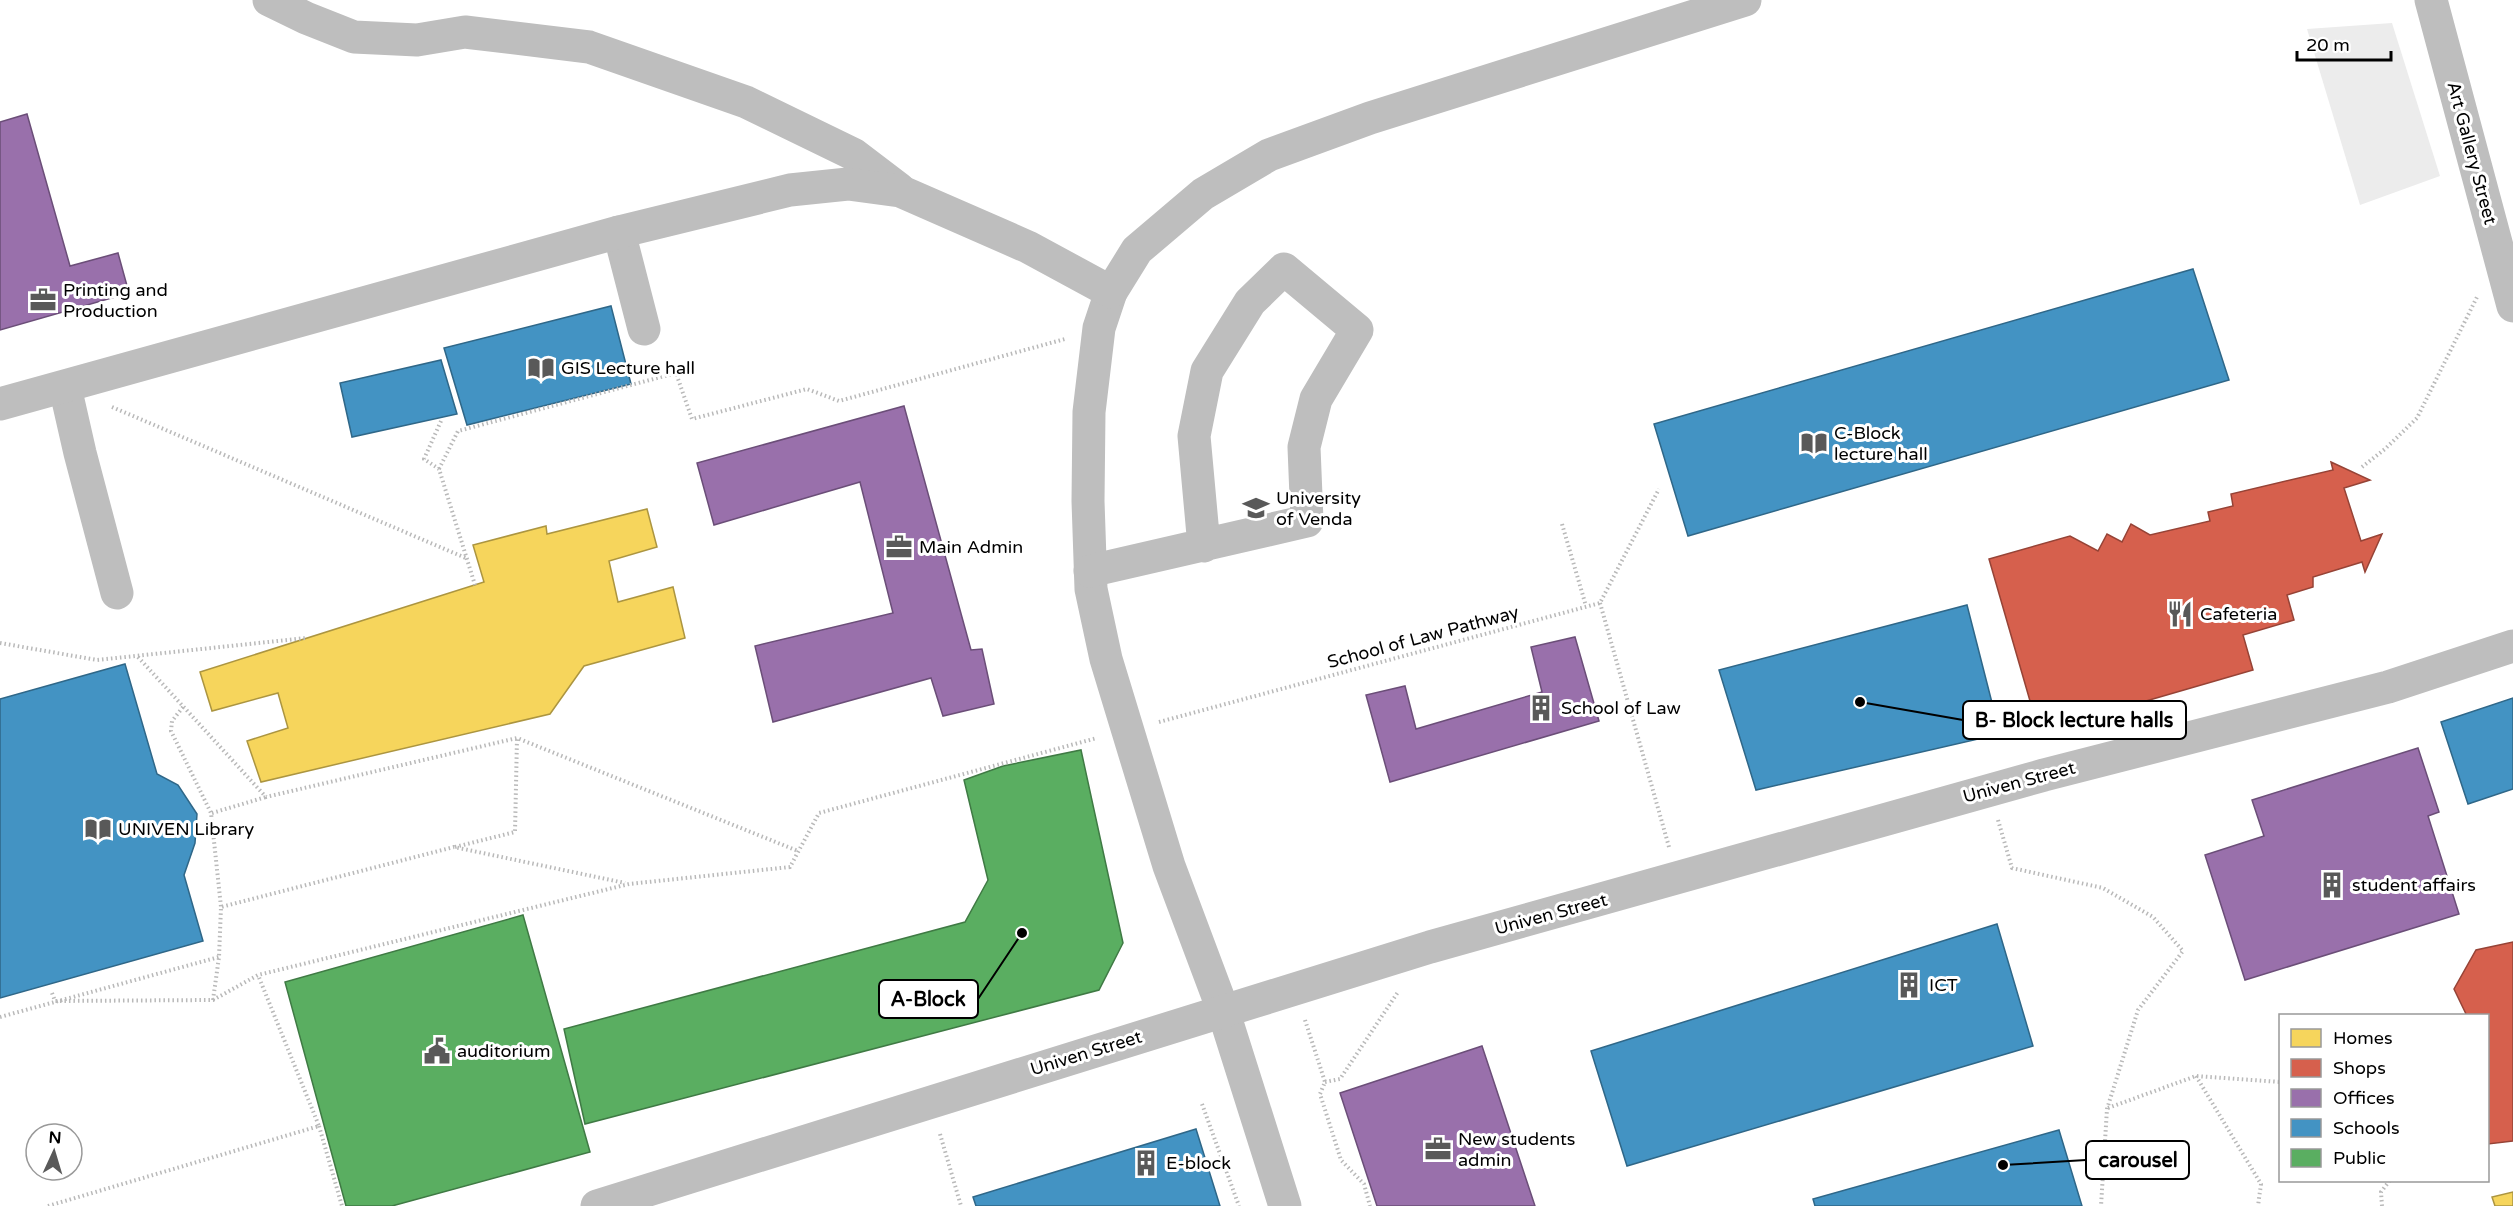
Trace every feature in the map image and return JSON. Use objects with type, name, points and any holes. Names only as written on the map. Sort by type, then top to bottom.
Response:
[{"type":"lane","points":[[269,0],[354,37],[417,40],[465,32],[589,47],[664,72],[766,112],[853,154],[900,190],[1028,247],[1111,292]]},
{"type":"lane","points":[[1285,1206],[1223,1010],[1169,866],[1106,658],[1091,589],[1088,501],[1089,412],[1099,328],[1111,292],[1137,250],[1203,194],[1269,155],[1370,118],[1745,0]]},
{"type":"lane","name":"Art Gallery Street","points":[[2431,0],[2513,306]]},
{"type":"lane","points":[[0,404],[619,232],[790,190],[848,184],[900,190]]},
{"type":"lane","points":[[619,232],[644,329]]},
{"type":"lane","points":[[1090,571],[1204,546],[1307,521],[1304,447],[1316,399],[1357,330],[1284,269],[1250,302],[1207,371],[1194,436],[1204,546]]},
{"type":"lane","points":[[65,387],[117,593]]},
{"type":"lane","name":"Univen Street","points":[[597,1206],[1430,947],[1990,790],[2388,687],[2513,646]]},
{"type":"path","points":[[2362,467],[2385,449],[2417,418],[2499,253]]},
{"type":"path","points":[[439,469],[458,431],[676,373],[692,419],[807,389],[839,402],[1099,328]]},
{"type":"path","points":[[65,387],[468,559]]},
{"type":"path","points":[[441,421],[424,459],[439,469],[476,585]]},
{"type":"path","points":[[1659,489],[1600,603],[1677,878]]},
{"type":"path","points":[[1562,524],[1586,606]]},
{"type":"path","name":"School of Law Pathway","points":[[798,851],[819,813],[1600,603]]},
{"type":"path","points":[[0,643],[98,660],[306,638]]},
{"type":"path","points":[[138,657],[266,797]]},
{"type":"path","points":[[183,707],[172,721],[171,731],[212,813],[220,907],[219,957],[213,1000]]},
{"type":"path","points":[[55,1001],[213,1000],[258,975],[629,884],[790,867],[798,851],[517,738],[266,797],[212,813]]},
{"type":"path","points":[[220,907],[515,832],[517,738]]},
{"type":"path","points":[[1990,790],[2012,868],[2103,888],[2153,917],[2183,951],[2138,1010],[2107,1108],[2100,1206]]},
{"type":"path","points":[[454,847],[629,884]]},
{"type":"path","points":[[1325,1082],[1340,1078],[1430,947]]},
{"type":"path","points":[[0,1017],[219,957]]},
{"type":"path","points":[[258,975],[319,1126],[342,1206]]},
{"type":"path","points":[[1295,988],[1325,1082],[1320,1094],[1341,1160],[1364,1184],[1370,1206]]},
{"type":"path","points":[[52,993],[55,1001]]},
{"type":"path","points":[[2107,1108],[2196,1076],[2279,1082]]},
{"type":"path","points":[[2196,1076],[2261,1184],[2258,1206]]},
{"type":"path","points":[[931,1102],[962,1206]]},
{"type":"path","points":[[1202,1104],[1239,1206]]},
{"type":"path","points":[[48,1206],[319,1126]]},
{"type":"path","points":[[2382,1206],[2381,1192],[2388,1182]]},
{"type":"shaded area","points":[[2392,23],[2440,176],[2360,205],[2307,29]]},
{"type":"building: Homes","points":[[647,509],[657,547],[609,561],[618,602],[673,587],[685,638],[584,666],[550,714],[261,782],[247,741],[288,728],[278,693],[212,711],[200,672],[484,582],[473,545],[546,526],[547,534]]},
{"type":"building: Homes","points":[[2513,1192],[2513,1206],[2495,1206],[2492,1197]]},
{"type":"building: Shops","points":[[2331,462],[2370,480],[2344,488],[2361,541],[2382,534],[2365,572],[2362,562],[2313,577],[2313,587],[2287,595],[2294,620],[2243,635],[2253,670],[2039,732],[1989,559],[2070,536],[2098,551],[2107,534],[2122,542],[2131,524],[2150,535],[2210,521],[2208,512],[2233,506],[2231,494],[2333,470]]},
{"type":"building: Shops","points":[[2513,942],[2513,1141],[2489,1144],[2489,1014],[2466,1014],[2454,989],[2476,950]]},
{"type":"building: Offices","points":[[27,114],[70,266],[118,253],[129,293],[0,330],[0,122]]},
{"type":"building: Offices","points":[[904,406],[971,650],[982,649],[994,704],[943,716],[931,678],[773,722],[755,646],[893,613],[860,482],[714,525],[697,463]]},
{"type":"building: Offices","name":"School of Law","points":[[1575,637],[1599,721],[1390,782],[1366,695],[1405,686],[1416,729],[1542,692],[1531,647]]},
{"type":"building: Offices","name":"student affairs","points":[[2418,748],[2439,812],[2428,816],[2459,914],[2245,980],[2205,855],[2264,836],[2252,800]]},
{"type":"building: Offices","name":"New students admin","points":[[1482,1046],[1535,1206],[1377,1206],[1340,1093]]},
{"type":"building: Schools","points":[[2193,269],[2229,380],[1688,536],[1654,424]]},
{"type":"building: Schools","points":[[611,306],[631,384],[467,425],[444,348]]},
{"type":"building: Schools","points":[[441,360],[457,414],[352,437],[340,383]]},
{"type":"building: Schools","points":[[1967,605],[2000,734],[1756,790],[1719,670]]},
{"type":"building: Schools","name":"UNIVEN Library","points":[[125,664],[157,774],[178,785],[197,814],[195,843],[184,875],[203,941],[0,998],[0,699]]},
{"type":"building: Schools","points":[[2513,698],[2513,789],[2468,804],[2441,722]]},
{"type":"building: Schools","name":"ICT","points":[[1997,924],[2033,1046],[1627,1166],[1591,1051]]},
{"type":"building: Schools","name":"E-block","points":[[1196,1129],[1220,1206],[976,1206],[973,1197]]},
{"type":"building: Schools","points":[[2059,1130],[2082,1206],[1815,1206],[1813,1199]]},
{"type":"building: Public","points":[[1081,750],[1123,943],[1099,990],[585,1124],[564,1029],[965,922],[988,880],[964,780],[1003,766]]},
{"type":"building: Public","points":[[523,915],[590,1152],[392,1206],[346,1206],[285,982]]},
{"type":"place","name":"Printing and Production","points":[[43,300]]},
{"type":"place","name":"GIS Lecture hall","points":[[541,368]]},
{"type":"place","name":"C-Block lecture hall","points":[[1814,443]]},
{"type":"place","name":"University of Venda","points":[[1256,508]]},
{"type":"place","name":"Main Admin","points":[[899,547]]},
{"type":"place","name":"Cafeteria","points":[[2180,614]]},
{"type":"place","name":"B- Block lecture halls","points":[[1860,702]]},
{"type":"place","name":"School of Law","points":[[1541,708]]},
{"type":"place","name":"UNIVEN Library","points":[[98,829]]},
{"type":"place","name":"student affairs","points":[[2332,885]]},
{"type":"place","name":"A-Block","points":[[1022,933]]},
{"type":"place","name":"ICT","points":[[1909,985]]},
{"type":"place","name":"auditorium","points":[[437,1051]]},
{"type":"place","name":"New students admin","points":[[1438,1149]]},
{"type":"place","name":"E-block","points":[[1146,1163]]},
{"type":"place","name":"carousel","points":[[2003,1165]]}]
